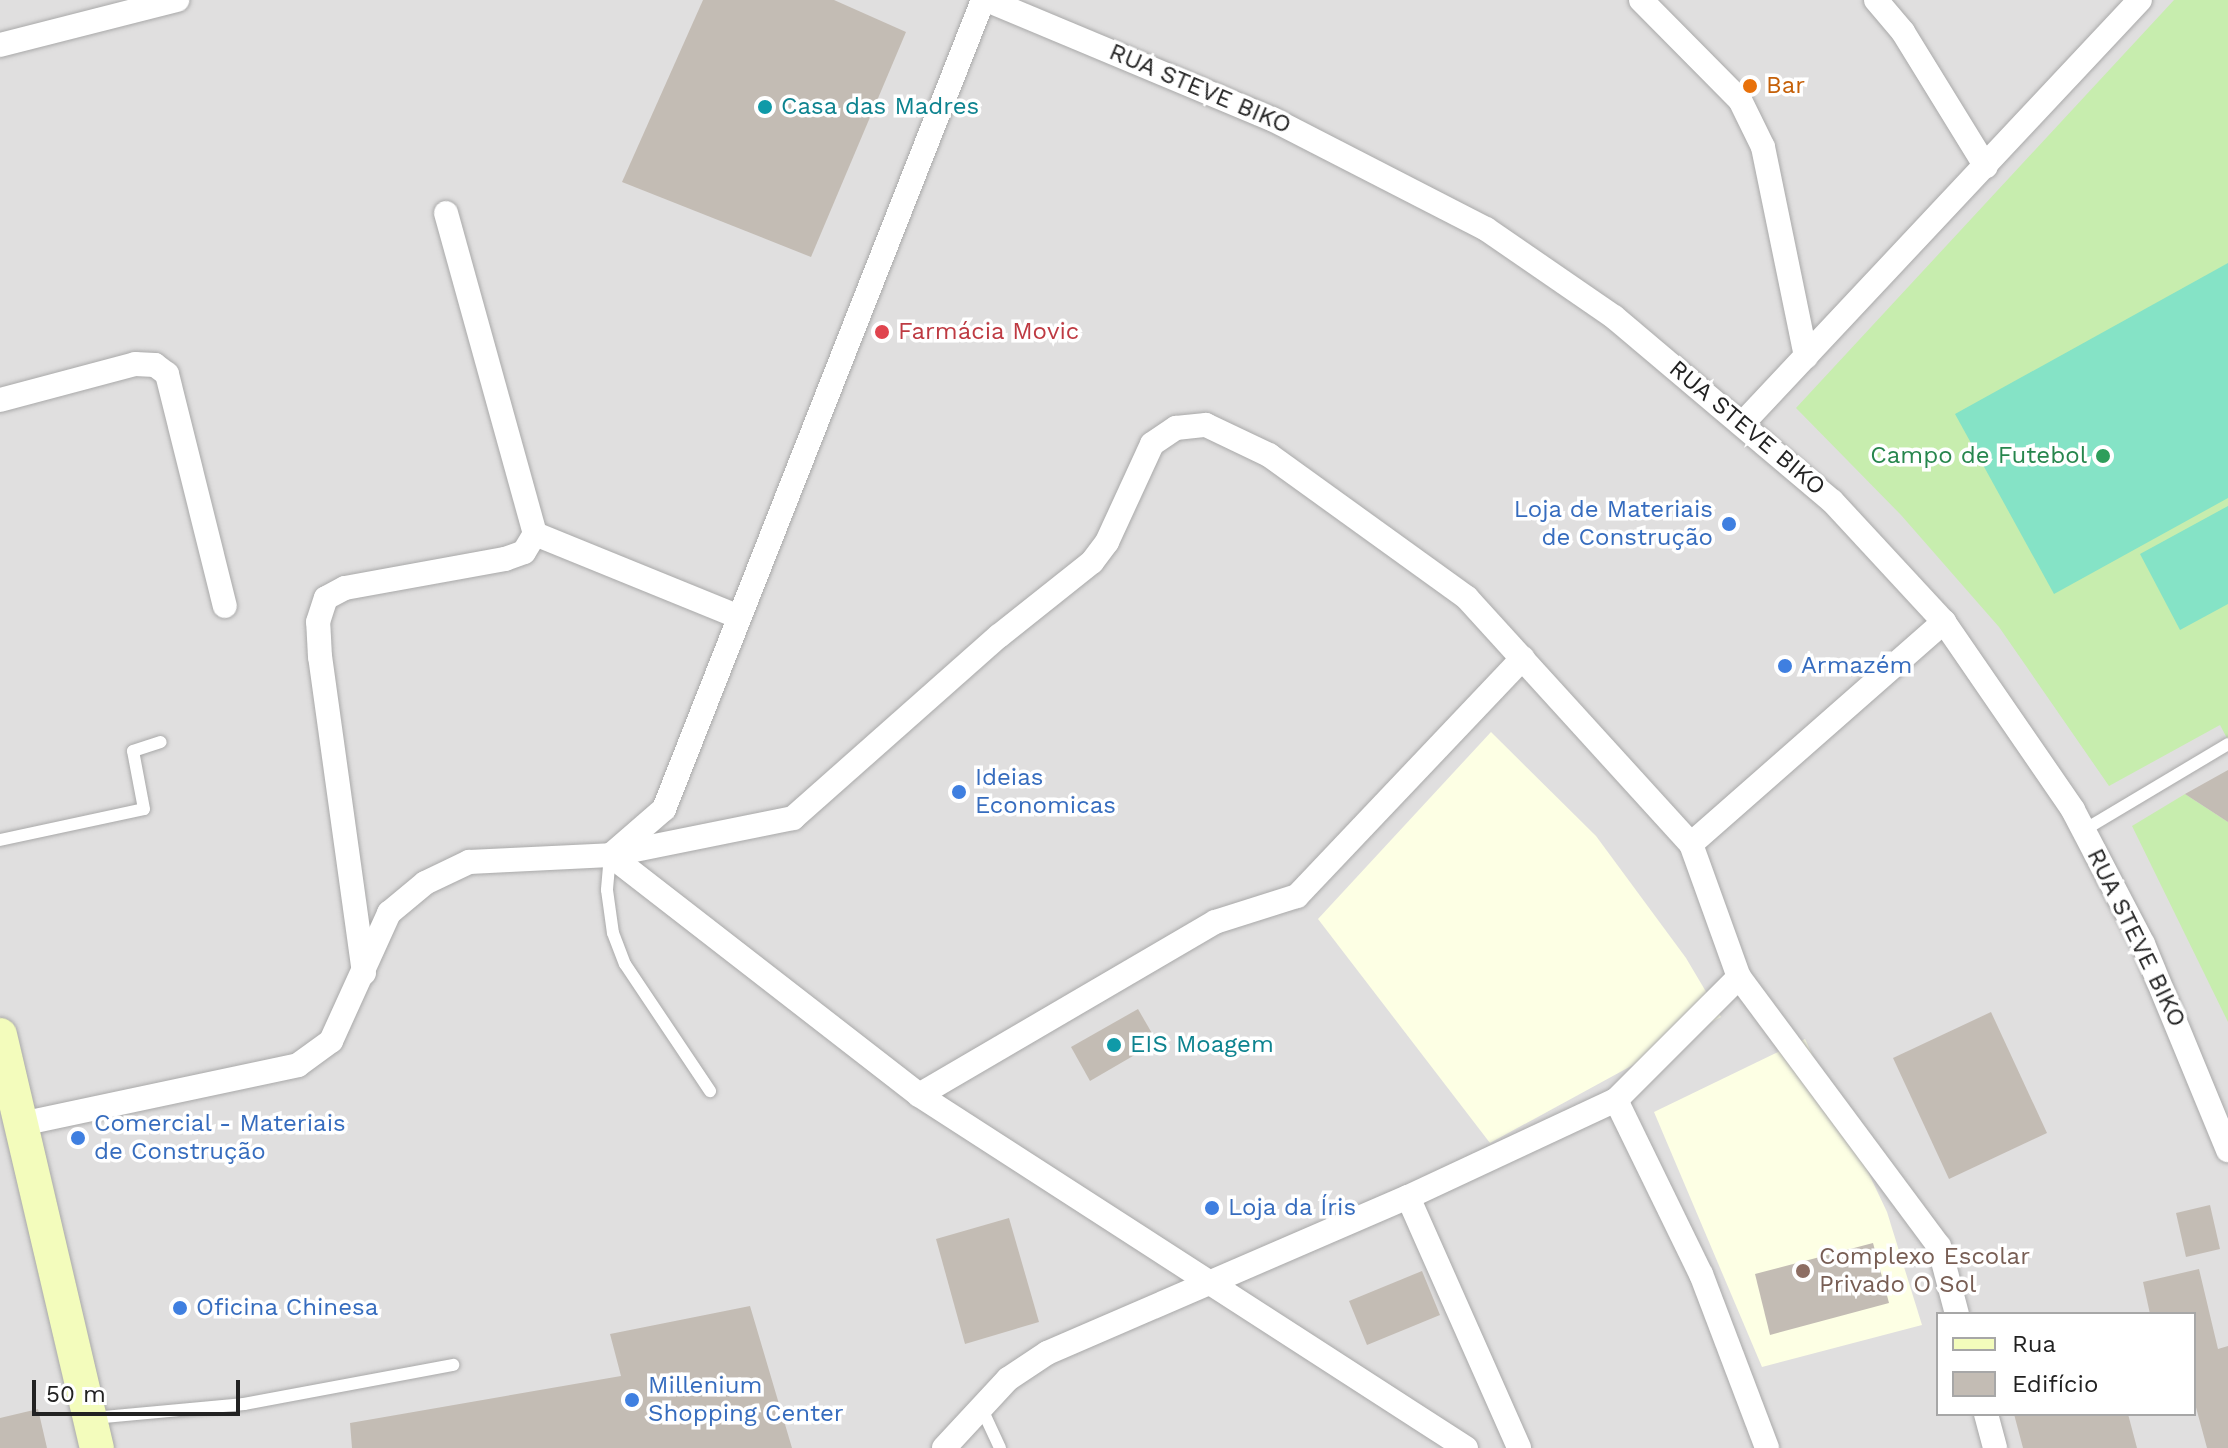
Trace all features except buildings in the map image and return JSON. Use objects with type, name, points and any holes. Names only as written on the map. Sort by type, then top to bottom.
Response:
[{"type":"main road","points":[[0,1035],[94,1433]]},
{"type":"street","points":[[0,45],[177,0]]},
{"type":"street","points":[[610,855],[664,809],[737,616],[985,0]]},
{"type":"street","name":"RUA STEVE BIKO","points":[[985,0],[1272,119],[1486,229],[1614,317],[1832,501],[1944,622],[2004,702],[2084,830],[2143,944],[2228,1150]]},
{"type":"street","points":[[1641,0],[1740,100],[1763,147],[1806,357]]},
{"type":"street","points":[[1876,0],[1903,32],[1986,167]]},
{"type":"street","points":[[1743,423],[2140,0]]},
{"type":"street","points":[[364,976],[320,657],[318,622],[326,598],[345,588],[505,559],[524,552],[535,534],[446,213]]},
{"type":"street","points":[[0,400],[135,364],[155,365],[167,374],[225,606]]},
{"type":"street","points":[[21,1124],[298,1065],[331,1041],[364,976],[389,913],[425,883],[469,862],[610,855],[793,818],[999,636],[1092,562],[1107,542],[1152,444],[1176,428],[1206,425],[1269,455],[1467,598],[1691,844],[1739,977],[1939,1246],[1956,1312]]},
{"type":"street","points":[[535,534],[737,616]]},
{"type":"street","points":[[1691,844],[1944,622]]},
{"type":"street","points":[[919,1095],[1215,922],[1297,896],[1523,658]]},
{"type":"street","points":[[610,855],[919,1095],[1205,1284],[1466,1448]]},
{"type":"street","points":[[944,1448],[980,1405],[1047,1353],[1408,1197],[1616,1100],[1739,977]]},
{"type":"street","points":[[1616,1100],[1701,1274],[1767,1448]]},
{"type":"street","points":[[1408,1197],[1519,1448]]},
{"type":"street","points":[[1987,1416],[1995,1448]]},
{"type":"lane","points":[[0,840],[144,809],[133,751],[161,742]]},
{"type":"lane","points":[[2084,830],[2228,744]]},
{"type":"lane","points":[[610,855],[607,890],[613,933],[625,964],[710,1091]]},
{"type":"lane","points":[[94,1433],[453,1365]]},
{"type":"lane","points":[[980,1405],[1000,1448]]},
{"type":"shaded area","points":[[0,0],[2228,0],[2228,1448],[0,1448]]},
{"type":"shaded area","points":[[1491,732],[1596,836],[1686,958],[1721,1017],[1490,1143],[1318,919]]},
{"type":"shaded area","points":[[1805,1039],[1887,1212],[1922,1325],[1762,1367],[1654,1112]]},
{"type":"green space","points":[[2174,0],[2228,0],[2228,740],[2220,725],[2109,786],[1999,627],[1901,515],[1796,408]]},
{"type":"green space","name":"Campo de Futebol","points":[[2228,263],[2228,498],[2054,594],[1955,414]]},
{"type":"green space","points":[[2228,506],[2228,604],[2180,630],[2140,554]]},
{"type":"green space","points":[[2185,794],[2228,822],[2228,1022],[2132,826]]},
{"type":"place","name":"Bar","points":[[1750,86]]},
{"type":"place","name":"Casa das Madres","points":[[765,107]]},
{"type":"place","name":"Farmácia Movic","points":[[882,332]]},
{"type":"place","name":"Campo de Futebol","points":[[2103,456]]},
{"type":"place","name":"Loja de Materiais de Construção","points":[[1729,524]]},
{"type":"place","name":"Armazém","points":[[1785,666]]},
{"type":"place","name":"Ideias Economicas","points":[[959,792]]},
{"type":"place","name":"EIS Moagem","points":[[1114,1045]]},
{"type":"place","name":"Comercial - Materiais de Construção","points":[[78,1138]]},
{"type":"place","name":"Loja da Íris","points":[[1212,1208]]},
{"type":"place","name":"Complexo Escolar Privado O Sol","points":[[1803,1271]]},
{"type":"place","name":"Oficina Chinesa","points":[[180,1308]]},
{"type":"place","name":"Millenium Shopping Center","points":[[632,1400]]}]
